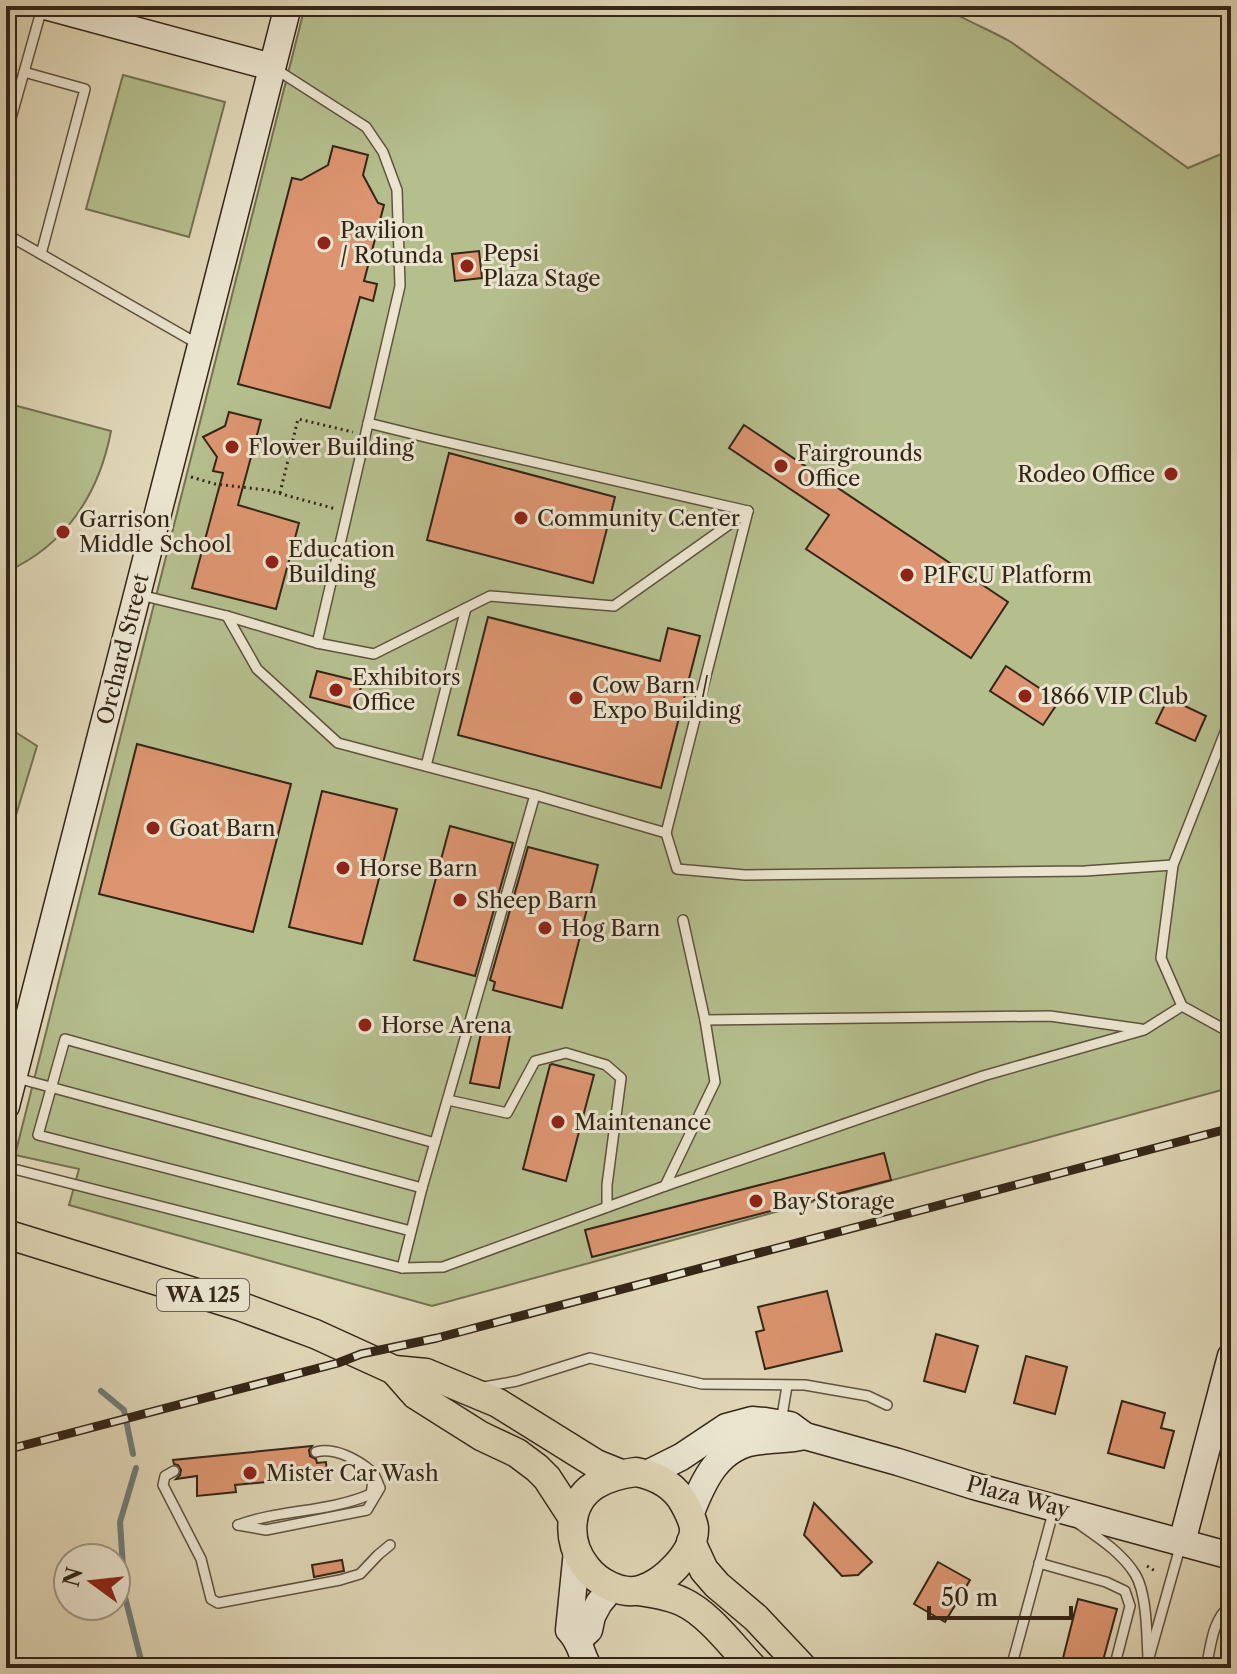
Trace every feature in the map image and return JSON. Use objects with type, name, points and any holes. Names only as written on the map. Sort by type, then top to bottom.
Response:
[{"type":"main road","name":"WA 125","points":[[6,1234],[242,1307],[315,1334],[394,1370],[426,1373],[498,1403],[596,1464],[659,1478],[675,1489],[683,1500],[704,1570],[710,1578],[756,1618],[803,1668]]},
{"type":"main road","name":"WA 125","points":[[394,1370],[426,1402],[481,1436],[517,1453],[537,1468],[573,1518],[572,1535],[577,1551]]},
{"type":"main road","points":[[573,1518],[582,1495],[592,1486],[606,1479],[634,1474]]},
{"type":"main road","points":[[625,1589],[665,1576],[678,1565],[686,1553],[690,1528]]},
{"type":"main road","points":[[577,1551],[585,1566],[598,1578],[625,1589],[684,1602],[696,1609],[753,1668]]},
{"type":"street","points":[[44,6],[272,67]]},
{"type":"street","name":"Orchard Street","points":[[6,1106],[288,6]]},
{"type":"street","points":[[1182,1542],[1231,1356]]},
{"type":"street","name":"Plaza Way","points":[[634,1474],[681,1457],[726,1427],[752,1420],[781,1423],[790,1425],[805,1436],[1231,1556]]},
{"type":"street","name":"Plaza Way","points":[[690,1528],[703,1481],[723,1457],[741,1446],[758,1441],[785,1441],[805,1436]]},
{"type":"street","points":[[577,1551],[569,1630],[578,1640],[589,1668]]},
{"type":"street","points":[[578,1640],[589,1630],[599,1603],[625,1589]]},
{"type":"lane","points":[[6,136],[44,6]]},
{"type":"lane","points":[[272,67],[366,127],[383,152],[397,190],[400,286],[317,643]]},
{"type":"lane","points":[[24,72],[85,89],[41,254]]},
{"type":"lane","points":[[6,234],[201,346]]},
{"type":"lane","points":[[368,423],[748,511]]},
{"type":"lane","points":[[137,594],[227,616],[317,643],[374,654],[490,596],[614,606],[748,511]]},
{"type":"lane","points":[[748,511],[666,833],[677,869],[745,875],[1085,871],[1173,865]]},
{"type":"lane","points":[[426,766],[466,608]]},
{"type":"lane","points":[[227,616],[257,669],[338,743],[666,833]]},
{"type":"lane","points":[[1231,717],[1173,865],[1161,958],[1182,1006],[1231,1033]]},
{"type":"lane","points":[[402,1268],[422,1188],[535,795]]},
{"type":"lane","points":[[665,1186],[715,1082],[683,920]]},
{"type":"lane","points":[[6,1167],[402,1268],[443,1267],[983,1076],[1144,1030],[1182,1006]]},
{"type":"lane","points":[[705,1020],[1050,1016],[1144,1030]]},
{"type":"lane","points":[[411,1231],[38,1135],[65,1039],[435,1143]]},
{"type":"lane","points":[[448,1100],[507,1113],[535,1061],[566,1053],[606,1065],[621,1078],[607,1207]]},
{"type":"lane","points":[[13,1077],[422,1188]]},
{"type":"lane","points":[[468,1390],[517,1381],[590,1358],[702,1384],[805,1385],[868,1396],[887,1405]]},
{"type":"lane","points":[[781,1423],[787,1386]]},
{"type":"lane","points":[[238,1525],[266,1530],[367,1510],[380,1488],[374,1472],[345,1455],[327,1449],[316,1452]]},
{"type":"lane","points":[[174,1471],[165,1476],[163,1485],[201,1559],[211,1599],[218,1603],[360,1574],[390,1545]]},
{"type":"lane","points":[[1028,1668],[1011,1666],[1055,1508],[1117,1552],[1137,1576],[1144,1604],[1147,1664]]},
{"type":"lane","points":[[1147,1664],[1182,1542]]},
{"type":"lane","points":[[1039,1563],[1106,1582],[1125,1591],[1130,1606],[1114,1668]]},
{"type":"lane","points":[[1206,1668],[1218,1619],[1231,1605]]},
{"type":"path","points":[[280,493],[298,419],[365,435]]},
{"type":"path","points":[[169,471],[215,484],[267,490],[347,512]]},
{"type":"green space","points":[[305,6],[942,6],[1011,42],[1188,168],[1221,154],[1231,157],[1231,1061],[1225,1069],[1229,1088],[432,1306],[69,1205],[79,1169],[15,1155]]},
{"type":"green space","points":[[123,75],[225,102],[189,237],[86,209]]},
{"type":"green space","points":[[6,403],[111,431],[98,476],[76,515],[46,547],[6,572]]},
{"type":"green space","points":[[6,726],[37,746],[6,848]]},
{"type":"building","name":"Pavilion / Rotunda","points":[[333,146],[368,155],[363,175],[378,203],[384,205],[364,281],[377,284],[373,301],[360,297],[330,408],[238,384],[292,178],[301,180],[328,165]]},
{"type":"building","name":"Pepsi Plaza Stage","points":[[479,251],[482,278],[455,281],[452,254]]},
{"type":"building","points":[[229,412],[261,420],[238,505],[299,523],[276,609],[192,588],[223,473],[213,471],[217,457],[203,437],[225,426]]},
{"type":"building","name":"P1FCU Platform","points":[[744,425],[1008,602],[971,658],[806,549],[829,515],[729,448]]},
{"type":"building","name":"Community Center","points":[[449,453],[615,497],[593,583],[427,540]]},
{"type":"building","name":"Cow Barn / Expo Building","points":[[488,617],[660,661],[668,628],[700,636],[661,788],[458,735]]},
{"type":"building","name":"1866 VIP Club","points":[[1006,666],[1059,701],[1043,725],[990,691]]},
{"type":"building","name":"Exhibitors Office","points":[[317,671],[362,682],[356,709],[310,697]]},
{"type":"building","points":[[1168,698],[1206,716],[1195,741],[1156,723]]},
{"type":"building","points":[[137,744],[291,784],[253,932],[99,894]]},
{"type":"building","name":"Horse Barn","points":[[322,791],[397,809],[362,944],[289,927]]},
{"type":"building","name":"Sheep Barn","points":[[450,826],[513,843],[475,976],[414,960]]},
{"type":"building","name":"Hog Barn","points":[[528,847],[598,865],[562,1008],[493,990],[495,982],[490,980]]},
{"type":"building","points":[[482,1029],[510,1035],[499,1088],[470,1083]]},
{"type":"building","name":"Maintenance","points":[[552,1064],[594,1075],[566,1181],[523,1169]]},
{"type":"building","name":"Bay Storage","points":[[884,1153],[891,1180],[592,1257],[585,1230]]},
{"type":"building","points":[[827,1291],[842,1351],[765,1369],[756,1332],[764,1330],[758,1307]]},
{"type":"building","points":[[936,1334],[978,1346],[965,1392],[924,1381]]},
{"type":"building","points":[[1026,1356],[1067,1367],[1055,1414],[1014,1403]]},
{"type":"building","points":[[1122,1401],[1165,1413],[1161,1428],[1174,1431],[1164,1468],[1108,1453]]},
{"type":"building","name":"Mister Car Wash","points":[[312,1446],[310,1456],[317,1463],[326,1462],[327,1476],[235,1485],[236,1492],[197,1496],[197,1476],[176,1479],[181,1470],[173,1460]]},
{"type":"building","points":[[814,1503],[872,1562],[858,1575],[842,1576],[804,1535]]},
{"type":"building","points":[[342,1560],[344,1571],[314,1577],[312,1565]]},
{"type":"building","points":[[938,1562],[970,1580],[945,1622],[914,1604]]},
{"type":"building","points":[[1078,1599],[1117,1609],[1101,1668],[1062,1662]]},
{"type":"waterway","points":[[101,1391],[124,1410],[133,1454]]},
{"type":"waterway","points":[[136,1468],[120,1522],[125,1597],[143,1668]]},
{"type":"railway","points":[[6,1450],[338,1363],[361,1354],[437,1338],[1231,1128]]},
{"type":"place","name":"Pavilion / Rotunda","points":[[324,243]]},
{"type":"place","name":"Pepsi Plaza Stage","points":[[467,266]]},
{"type":"place","name":"Flower Building","points":[[232,447]]},
{"type":"place","name":"Fairgrounds Office","points":[[781,466]]},
{"type":"place","name":"Rodeo Office","points":[[1171,474]]},
{"type":"place","name":"Community Center","points":[[521,518]]},
{"type":"place","name":"Garrison Middle School","points":[[63,532]]},
{"type":"place","name":"Education Building","points":[[272,562]]},
{"type":"place","name":"P1FCU Platform","points":[[907,575]]},
{"type":"place","name":"Exhibitors Office","points":[[336,690]]},
{"type":"place","name":"1866 VIP Club","points":[[1025,696]]},
{"type":"place","name":"Cow Barn / Expo Building","points":[[576,698]]},
{"type":"place","name":"Goat Barn","points":[[153,828]]},
{"type":"place","name":"Horse Barn","points":[[343,868]]},
{"type":"place","name":"Sheep Barn","points":[[460,900]]},
{"type":"place","name":"Hog Barn","points":[[545,928]]},
{"type":"place","name":"Horse Arena","points":[[365,1025]]},
{"type":"place","name":"Maintenance","points":[[558,1122]]},
{"type":"place","name":"Bay Storage","points":[[756,1201]]},
{"type":"place","name":"Mister Car Wash","points":[[250,1473]]}]
